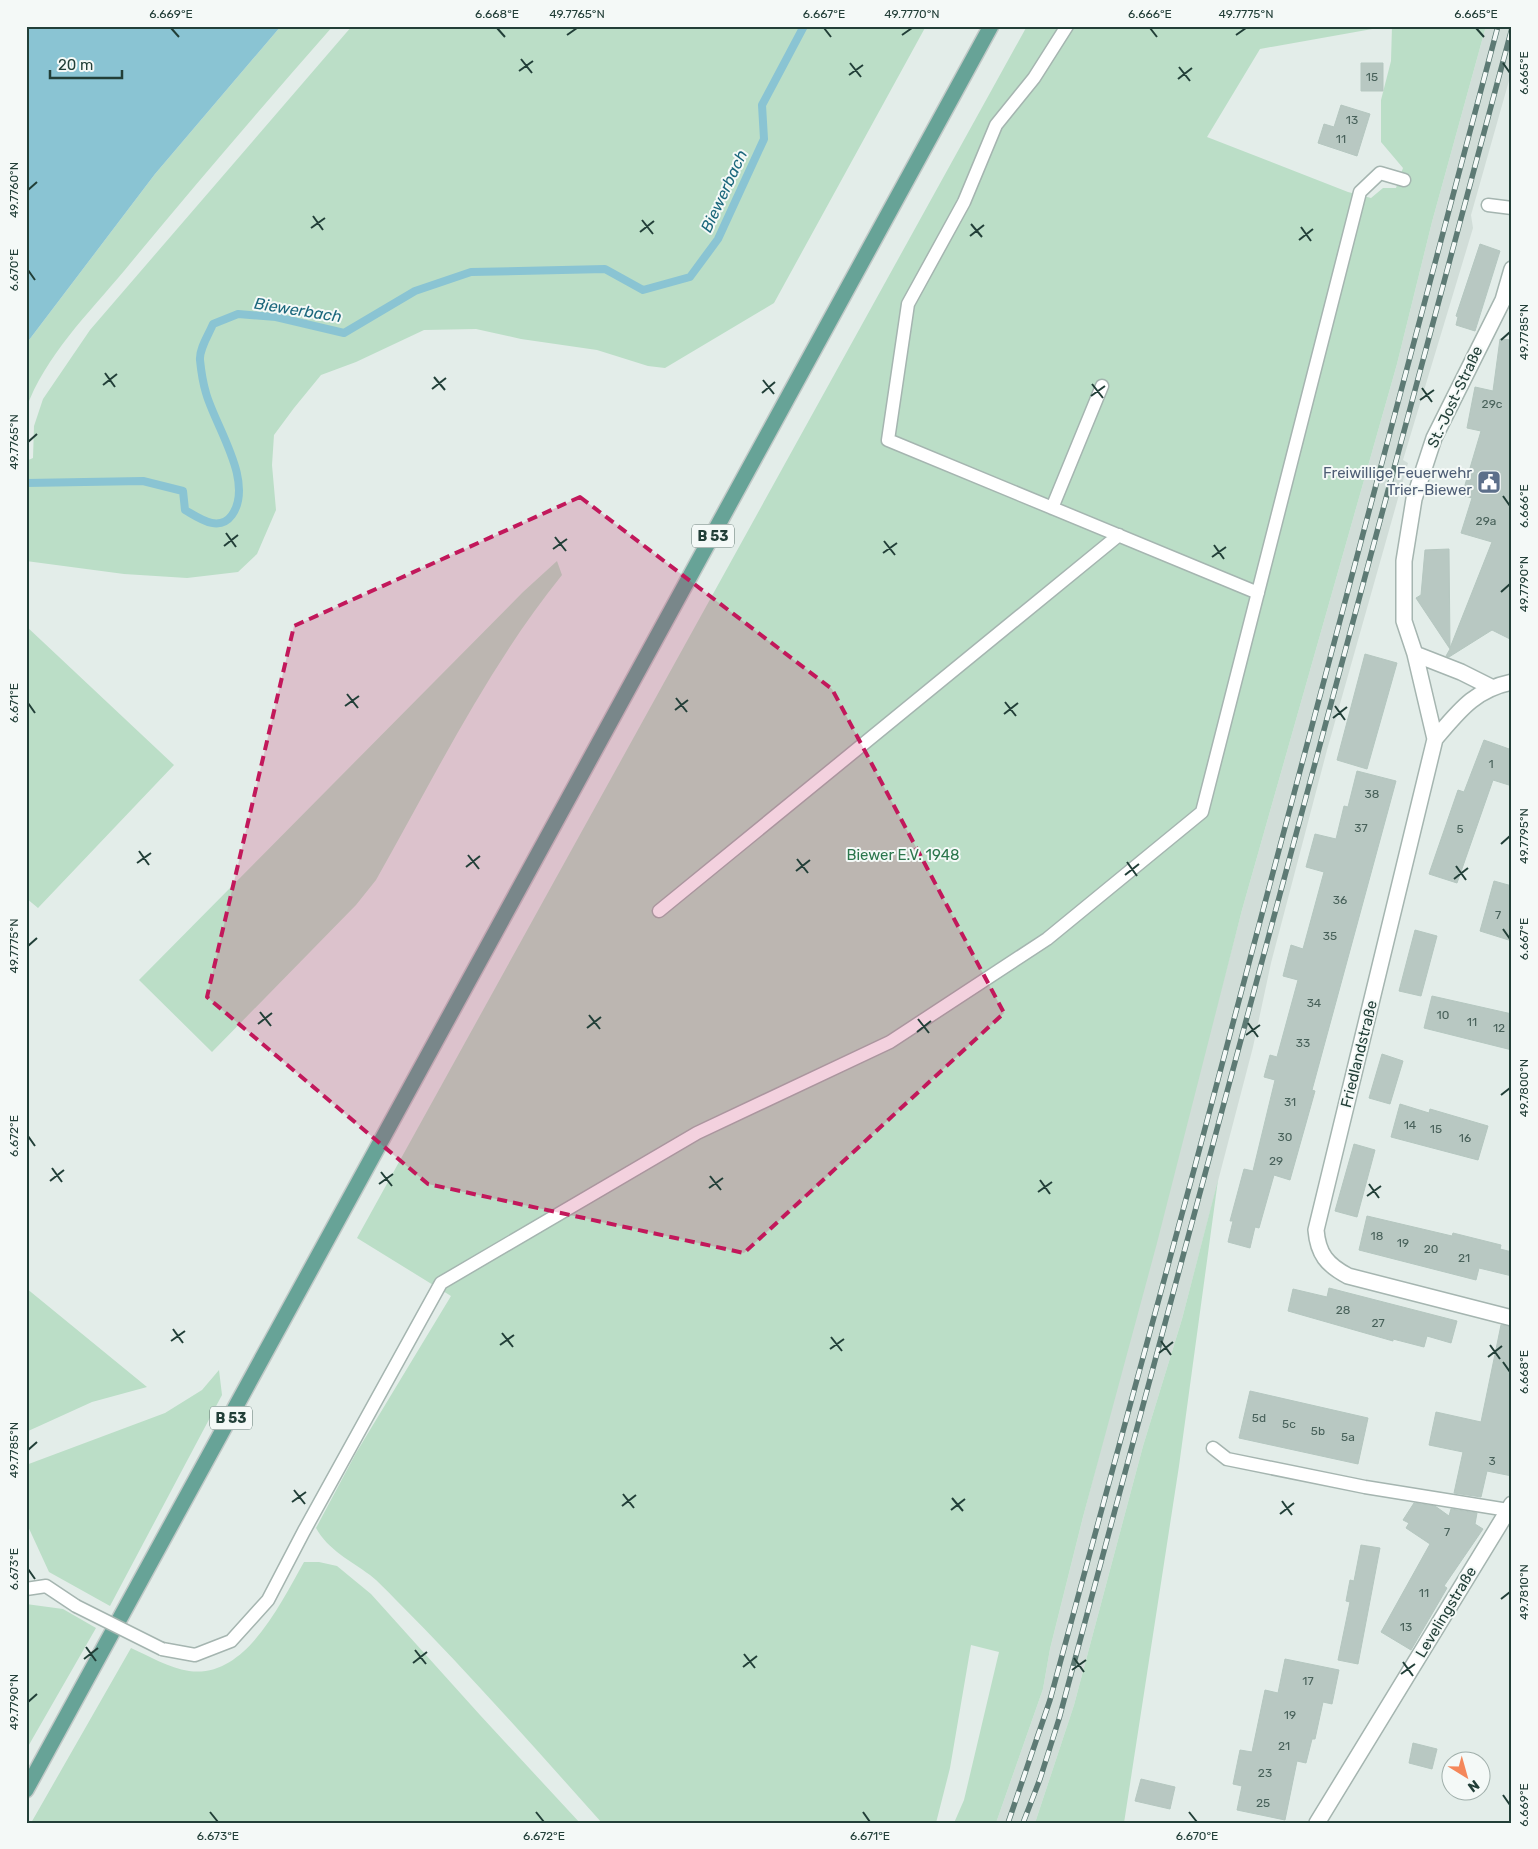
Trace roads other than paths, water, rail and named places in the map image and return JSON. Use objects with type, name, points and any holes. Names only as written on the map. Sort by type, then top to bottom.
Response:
[{"type":"main road","name":"B 53","points":[[26,1790],[992,26]]},
{"type":"street","name":"St.-Jost-Straße","points":[[1415,654],[1404,621],[1404,561],[1414,499],[1434,438],[1507,300],[1512,269]]},
{"type":"street","points":[[1415,654],[1491,686]]},
{"type":"street","name":"Friedlandstraße","points":[[1415,654],[1435,739],[1316,1230],[1317,1247],[1334,1268],[1348,1276],[1512,1318]]},
{"type":"street","points":[[1435,739],[1462,707],[1491,686],[1512,682]]},
{"type":"street","name":"Levelingstraße","points":[[1317,1823],[1510,1507]]},
{"type":"lane","points":[[1067,26],[1034,78],[996,125],[964,202],[908,304],[888,440],[1258,592]]},
{"type":"lane","points":[[26,1589],[46,1586],[76,1606],[162,1649],[195,1655],[231,1641],[268,1600],[308,1522],[441,1283],[697,1133],[890,1042],[1047,938],[1189,825],[1202,812],[1360,192],[1380,172],[1404,180]]},
{"type":"lane","points":[[1488,206],[1512,208]]},
{"type":"lane","points":[[1052,508],[1102,386]]},
{"type":"lane","points":[[659,911],[1119,535]]},
{"type":"lane","points":[[1213,1448],[1227,1459],[1365,1487],[1510,1507]]},
{"type":"water","points":[[26,26],[281,26],[155,174],[26,344]]},
{"type":"waterway","name":"Biewerbach","points":[[26,483],[143,481],[183,491],[185,510],[203,520],[215,523],[227,520],[232,515],[238,502],[239,487],[231,454],[206,393],[200,356],[213,324],[238,314],[276,317],[344,333],[415,291],[471,272],[605,269],[643,290],[690,277],[718,239],[764,139],[762,105],[804,26]]},
{"type":"railway","points":[[1008,1823],[1050,1700],[1195,1166],[1498,26]]},
{"type":"railway","points":[[1023,1823],[1040,1779],[1059,1719],[1512,28]]},
{"type":"place","name":"Freiwillige Feuerwehr Trier-Biewer","points":[[1489,482]]},
{"type":"park label","name":"Biewer E.V. 1948","points":[[903,855]]}]
